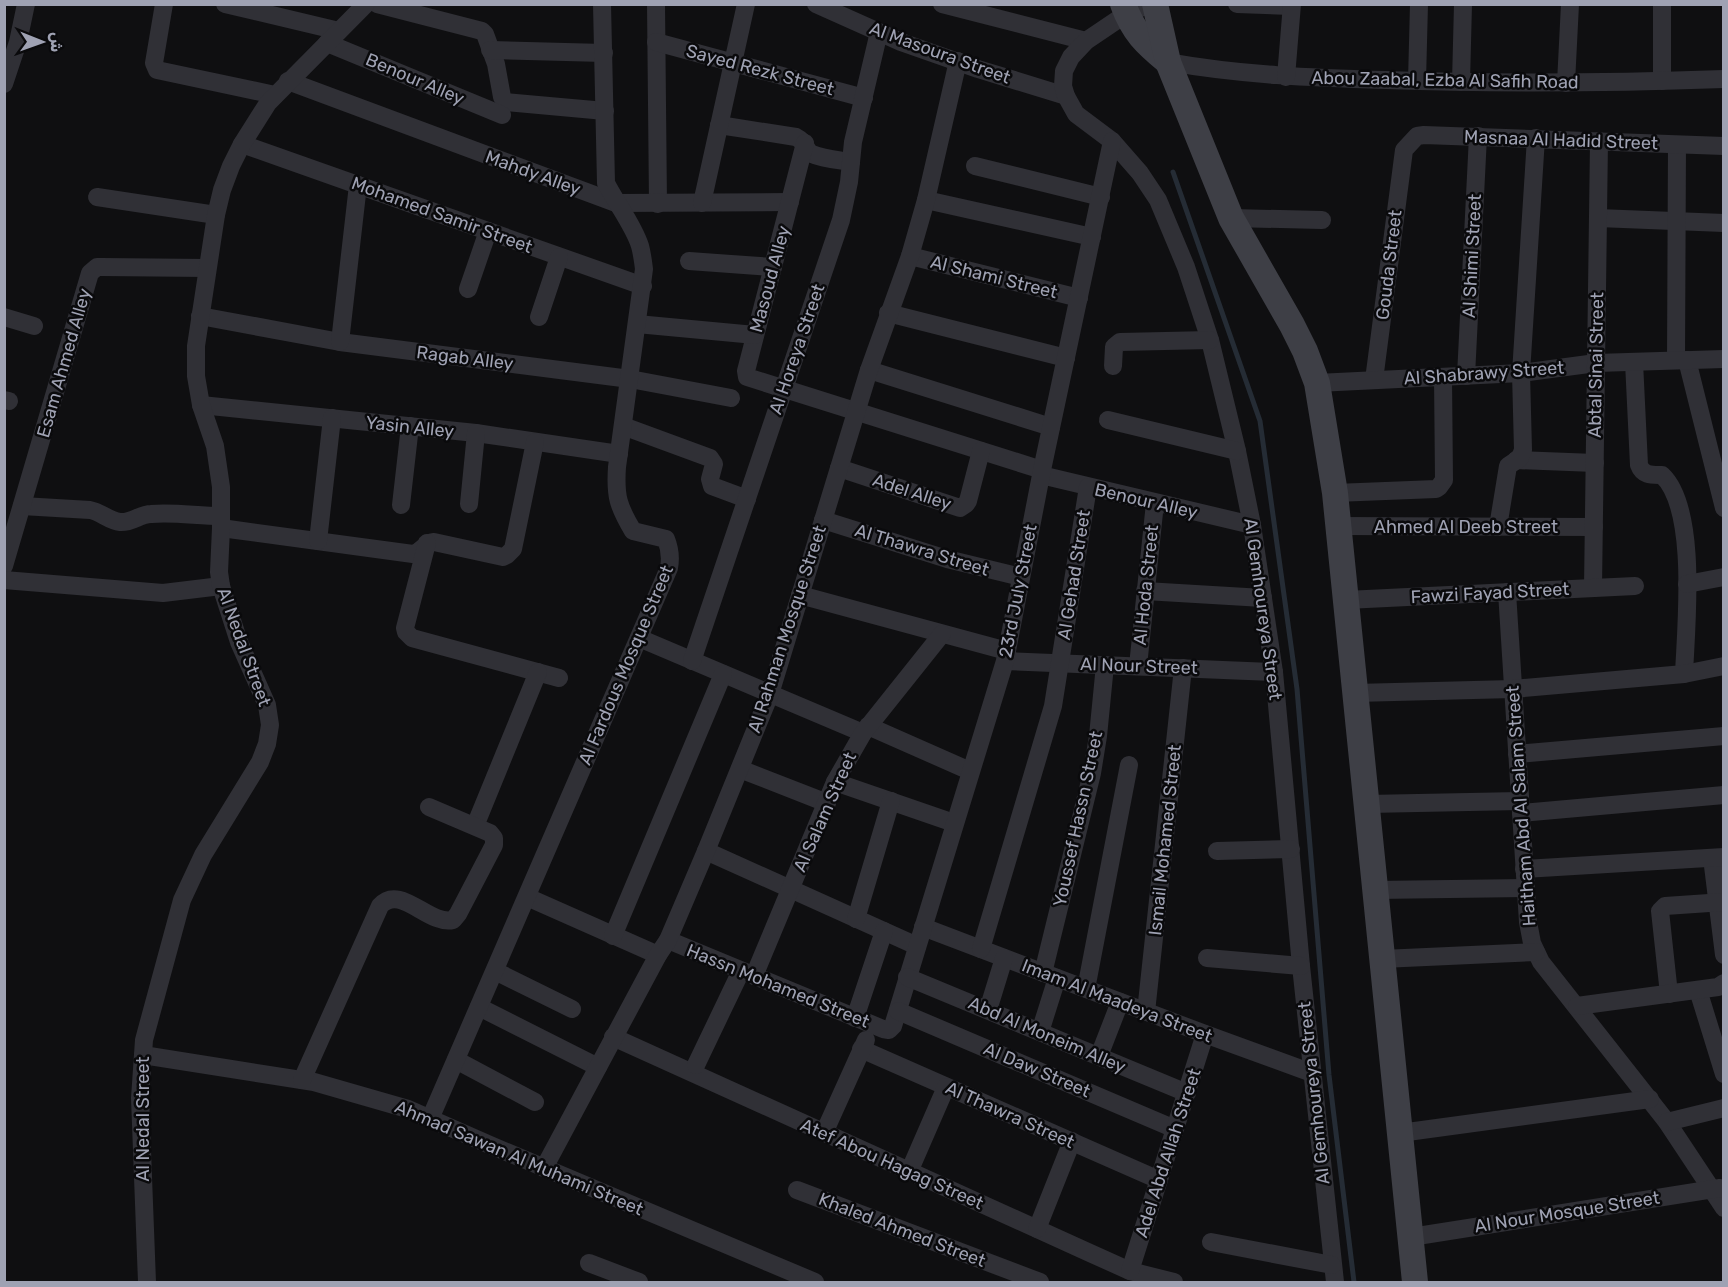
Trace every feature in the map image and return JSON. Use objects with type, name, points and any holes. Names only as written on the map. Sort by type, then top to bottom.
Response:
[{"type":"main road","points":[[1153,4],[1168,62],[1231,218],[1292,325],[1317,383],[1335,493],[1415,1282]]},
{"type":"main road","points":[[1125,9],[1145,43],[1168,62]]},
{"type":"street","points":[[4,84],[18,42],[26,4]]},
{"type":"street","points":[[164,4],[154,63],[157,70],[275,95]]},
{"type":"street","name":"Benour Alley","points":[[225,4],[255,8],[333,37],[502,116]]},
{"type":"street","name":"Al Nedal Street","points":[[147,1282],[140,1098],[144,1040],[182,900],[203,855],[260,762],[267,744],[270,725],[267,705],[239,642],[221,585],[219,572],[221,487],[215,446],[201,405],[196,376],[196,346],[216,215],[231,166],[268,103],[366,4]]},
{"type":"street","points":[[377,4],[478,29],[484,34],[496,64],[502,97],[506,102],[605,111]]},
{"type":"street","name":"Al Fardous Mosque Street","points":[[430,1119],[639,638],[669,568],[671,558],[666,539],[633,531],[621,512],[616,490],[644,269],[640,244],[606,183],[602,4]]},
{"type":"street","points":[[656,4],[658,204]]},
{"type":"street","points":[[702,203],[746,4]]},
{"type":"street","name":"Al Masoura Street","points":[[816,4],[902,42],[1066,96]]},
{"type":"street","points":[[942,4],[1086,41]]},
{"type":"street","points":[[1066,96],[1063,86],[1064,71],[1071,57],[1086,41],[1125,9],[1153,4]]},
{"type":"street","points":[[1237,4],[1291,5],[1286,77]]},
{"type":"street","points":[[1417,81],[1419,4]]},
{"type":"street","points":[[1461,82],[1464,4]]},
{"type":"street","points":[[1566,83],[1570,4]]},
{"type":"street","points":[[1662,4],[1662,81]]},
{"type":"street","name":"Al Horeya Street","points":[[692,661],[841,220],[879,32]]},
{"type":"street","name":"Sayed Rezk Street","points":[[656,42],[864,98]]},
{"type":"street","points":[[490,50],[604,53]]},
{"type":"street","name":"Al Rahman Mosque Street","points":[[544,1168],[663,947],[706,851],[770,694],[869,370],[910,256],[926,200],[958,61]]},
{"type":"street","name":"Abou Zaabal, Ezba Al Safih Road","points":[[1168,62],[1207,69],[1286,77],[1417,81],[1566,83],[1724,78]]},
{"type":"street","name":"Mahdy Alley","points":[[288,81],[616,203],[790,202]]},
{"type":"street","name":"Al Gemhoureya Street","points":[[1066,96],[1076,114],[1112,141],[1140,173],[1158,200],[1186,267],[1210,340],[1237,451],[1252,525],[1274,672],[1301,966],[1333,1274]]},
{"type":"street","points":[[719,124],[796,137],[805,143],[807,150],[813,155],[851,162]]},
{"type":"street","name":"Masnaa Al Hadid Street","points":[[1404,150],[1417,136],[1424,135],[1724,146]]},
{"type":"street","name":"Al Shimi Street","points":[[1467,376],[1478,136]]},
{"type":"street","points":[[1498,527],[1507,470],[1523,450],[1521,373],[1536,138]]},
{"type":"street","name":"23rd July Street","points":[[824,1133],[861,1050],[880,1027],[893,1026],[1006,656],[1041,472],[1112,141]]},
{"type":"street","name":"Abtal Sinai Street","points":[[1593,588],[1599,141]]},
{"type":"street","name":"Masoud Alley","points":[[784,389],[747,377],[746,371],[805,143]]},
{"type":"street","name":"Mohamed Samir Street","points":[[242,144],[643,286]]},
{"type":"street","points":[[1677,145],[1682,360],[1724,508]]},
{"type":"street","name":"Gouda Street","points":[[1374,380],[1404,150]]},
{"type":"street","points":[[975,166],[1101,197]]},
{"type":"street","points":[[340,342],[358,185]]},
{"type":"street","points":[[97,197],[216,215]]},
{"type":"street","points":[[926,200],[1092,237]]},
{"type":"street","points":[[1231,218],[1322,220]]},
{"type":"street","points":[[1598,218],[1724,224]]},
{"type":"street","points":[[468,289],[488,231]]},
{"type":"street","name":"Al Shami Street","points":[[910,256],[1079,298]]},
{"type":"street","points":[[539,317],[559,257]]},
{"type":"street","points":[[689,261],[773,267]]},
{"type":"street","name":"Esam Ahmed Alley","points":[[4,566],[90,273],[97,267],[207,268]]},
{"type":"street","points":[[888,313],[1066,358]]},
{"type":"street","name":"Ragab Alley","points":[[200,316],[340,342],[630,379],[731,398]]},
{"type":"street","points":[[4,317],[34,326]]},
{"type":"street","points":[[637,324],[756,335]]},
{"type":"street","points":[[1113,366],[1114,347],[1120,342],[1210,340]]},
{"type":"street","name":"Al Shabrawy Street","points":[[1317,383],[1521,373],[1596,363],[1724,359]]},
{"type":"street","points":[[1634,362],[1639,465],[1645,474],[1662,475],[1671,485],[1681,515],[1686,543],[1684,674]]},
{"type":"street","points":[[869,370],[1051,427]]},
{"type":"street","points":[[1335,493],[1436,489],[1439,487],[1444,480],[1443,377]]},
{"type":"street","name":"Benour Alley","points":[[784,389],[1088,487],[1252,525]]},
{"type":"street","name":"Yasin Alley","points":[[201,405],[410,426],[619,454]]},
{"type":"street","points":[[318,542],[332,418]]},
{"type":"street","points":[[1108,420],[1237,451]]},
{"type":"street","points":[[401,505],[410,426]]},
{"type":"street","points":[[623,426],[710,458],[714,464],[710,479],[712,486],[747,499]]},
{"type":"street","points":[[469,504],[476,434]]},
{"type":"street","points":[[22,506],[90,510],[120,522],[128,522],[148,514],[221,522],[318,542],[413,554],[420,551],[427,543],[434,542],[503,557],[511,553],[513,549],[535,442]]},
{"type":"street","name":"Adel Alley","points":[[839,468],[960,508],[968,501],[981,451]]},
{"type":"street","points":[[1516,460],[1595,463]]},
{"type":"street","name":"Al Gehad Street","points":[[981,949],[1053,706],[1088,487]]},
{"type":"street","name":"Al Hoda Street","points":[[1138,666],[1155,503]]},
{"type":"street","name":"Al Thawra Street","points":[[823,520],[964,563],[1021,577]]},
{"type":"street","name":"Ahmed Al Deeb Street","points":[[1338,526],[1594,527]]},
{"type":"street","points":[[427,543],[405,628],[409,635],[412,638],[559,678]]},
{"type":"street","points":[[1687,584],[1724,577]]},
{"type":"street","points":[[4,580],[163,593],[221,585]]},
{"type":"street","name":"Fawzi Fayad Street","points":[[1346,600],[1635,586]]},
{"type":"street","points":[[1145,591],[1263,598]]},
{"type":"street","name":"Haitham Abd Al Salam Street","points":[[1507,592],[1524,869],[1532,943],[1541,962],[1650,1099],[1717,1188],[1724,1208]]},
{"type":"street","name":"Al Nour Street","points":[[800,595],[942,634],[1006,656],[1060,663],[1274,672]]},
{"type":"street","name":"Al Salam Street","points":[[696,1065],[748,973],[791,889],[835,783],[865,730],[942,634]]},
{"type":"street","points":[[639,638],[770,694],[970,771]]},
{"type":"street","name":"Youssef Hassn Street","points":[[1040,1032],[1092,773],[1106,665]]},
{"type":"street","points":[[1355,693],[1513,689],[1684,674],[1724,666]]},
{"type":"street","name":"Ismail Mohamed Street","points":[[1146,1012],[1183,668]]},
{"type":"street","points":[[475,826],[538,672]]},
{"type":"street","points":[[613,936],[723,674]]},
{"type":"street","points":[[1517,754],[1724,736]]},
{"type":"street","points":[[1086,989],[1129,765]]},
{"type":"street","points":[[740,768],[826,803]]},
{"type":"street","points":[[835,783],[954,823]]},
{"type":"street","points":[[1366,804],[1520,807],[1724,795]]},
{"type":"street","points":[[856,919],[891,801]]},
{"type":"street","points":[[302,1080],[383,902],[393,898],[398,899],[446,921],[453,920],[495,842],[490,833],[429,807]]},
{"type":"street","points":[[1218,851],[1291,849]]},
{"type":"street","points":[[706,851],[917,946]]},
{"type":"street","points":[[1524,869],[1718,857],[1724,956]]},
{"type":"street","points":[[1375,890],[1526,888]]},
{"type":"street","name":"Hassn Mohamed Street","points":[[527,897],[613,936],[663,947],[748,973],[880,1027]]},
{"type":"street","points":[[1669,994],[1660,911],[1665,906],[1720,902]]},
{"type":"street","name":"Imam Al Maadeya Street","points":[[923,927],[1312,1073]]},
{"type":"street","points":[[855,1018],[884,931]]},
{"type":"street","points":[[1382,959],[1536,952]]},
{"type":"street","points":[[987,1010],[1004,958]]},
{"type":"street","points":[[1207,958],[1301,966]]},
{"type":"street","points":[[495,971],[572,1009]]},
{"type":"street","name":"Abd Al Moneim Alley","points":[[907,977],[1187,1093]]},
{"type":"street","points":[[1577,1006],[1718,987],[1724,983]]},
{"type":"street","points":[[1698,990],[1724,1074]]},
{"type":"street","points":[[1099,1056],[1120,1002]]},
{"type":"street","points":[[479,1007],[598,1066]]},
{"type":"street","name":"Al Daw Street","points":[[898,1011],[1175,1129]]},
{"type":"street","name":"Adel Abd Allah Street","points":[[1130,1271],[1205,1034]]},
{"type":"street","name":"Atef Abou Hagag Street","points":[[614,1037],[1130,1271],[1174,1282]]},
{"type":"street","name":"Al Thawra Street","points":[[861,1050],[1159,1180]]},
{"type":"street","name":"Ahmad Sawan Al Muhami Street","points":[[143,1055],[314,1082],[408,1109],[815,1282]]},
{"type":"street","points":[[456,1060],[535,1102]]},
{"type":"street","points":[[909,1172],[946,1087]]},
{"type":"street","points":[[1400,1133],[1650,1099]]},
{"type":"street","points":[[1667,1122],[1724,1108]]},
{"type":"street","points":[[1037,1229],[1072,1142]]},
{"type":"street","name":"Al Nour Mosque Street","points":[[1411,1237],[1717,1188]]},
{"type":"street","name":"Khaled Ahmed Street","points":[[797,1190],[1040,1282]]},
{"type":"street","points":[[1211,1242],[1333,1274]]},
{"type":"street","points":[[590,1263],[639,1282]]},
{"type":"waterway","points":[[1173,172],[1260,421],[1297,689],[1329,1075],[1354,1282]]}]
